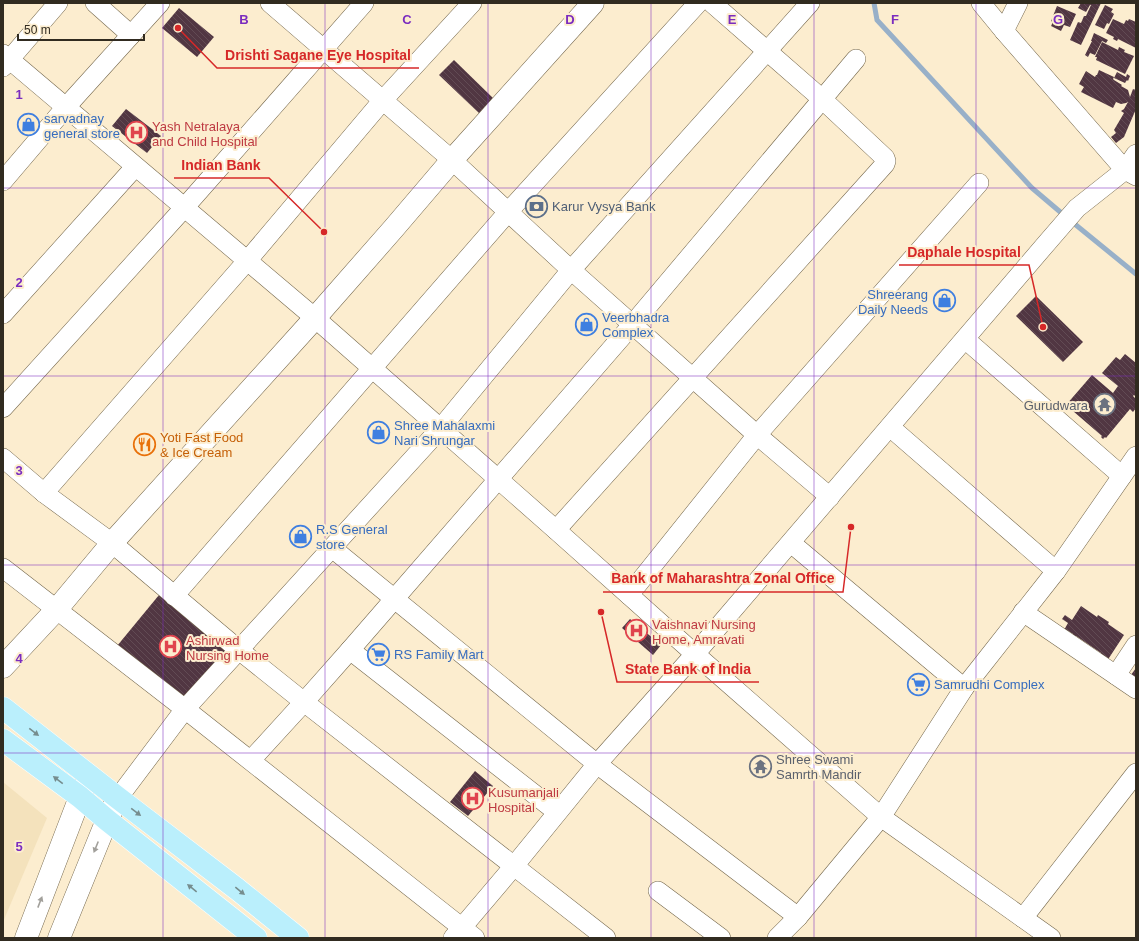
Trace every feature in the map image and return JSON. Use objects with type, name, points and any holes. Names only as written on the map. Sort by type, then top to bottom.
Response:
[{"type":"main road","points":[[3,708],[298,938]]},
{"type":"main road","points":[[3,740],[80,797],[256,938]]},
{"type":"street","points":[[58,3],[5,60],[66,107],[314,318],[881,817],[1051,938]]},
{"type":"street","points":[[95,3],[131,35]]},
{"type":"street","points":[[3,181],[66,107],[160,3]]},
{"type":"street","points":[[270,3],[452,160],[632,325],[757,436],[830,497]]},
{"type":"street","points":[[3,408],[184,208],[364,3]]},
{"type":"street","points":[[44,493],[247,261],[383,100],[472,3]]},
{"type":"street","points":[[3,666],[56,609],[112,543],[389,234],[452,160],[593,3]]},
{"type":"street","points":[[174,596],[508,212],[698,3]]},
{"type":"street","points":[[556,530],[885,164],[886,161],[885,158],[822,99],[712,3]]},
{"type":"street","points":[[59,938],[107,820],[118,798],[185,709],[440,429],[571,270],[810,3]]},
{"type":"street","points":[[981,3],[1130,173]]},
{"type":"street","points":[[1004,31],[1018,3]]},
{"type":"street","points":[[251,760],[350,650],[632,325],[856,59]]},
{"type":"street","points":[[3,568],[251,760],[463,934],[514,866],[597,764],[791,543],[1044,245],[1077,208],[1130,173],[1136,154]]},
{"type":"street","points":[[3,314],[135,167]]},
{"type":"street","points":[[629,596],[757,436],[979,183]]},
{"type":"street","points":[[965,339],[1122,476]]},
{"type":"street","points":[[890,427],[1056,571]]},
{"type":"street","points":[[777,938],[798,917],[881,817],[964,688],[1056,571],[1136,456]]},
{"type":"street","points":[[3,458],[44,493],[112,543],[239,650],[304,702],[606,938]]},
{"type":"street","points":[[791,543],[964,688]]},
{"type":"street","points":[[332,548],[597,764],[798,917]]},
{"type":"street","points":[[1024,612],[1136,689]]},
{"type":"street","points":[[1116,675],[1136,645]]},
{"type":"street","points":[[350,650],[557,812]]},
{"type":"street","points":[[1023,918],[1136,773]]},
{"type":"street","points":[[26,938],[80,797],[90,776]]},
{"type":"street","points":[[658,891],[721,938]]},
{"type":"shaded area","points":[[3,782],[47,818],[3,922]]},
{"type":"building","points":[[1081,3],[1101,3],[1081,45],[1070,40],[1078,22],[1081,23],[1091,5],[1086,12],[1078,8]]},
{"type":"building","points":[[1105,5],[1113,9],[1111,12],[1114,14],[1109,24],[1107,23],[1104,29],[1095,25]]},
{"type":"building","points":[[1057,6],[1076,14],[1070,27],[1064,25],[1061,31],[1051,26],[1053,22],[1051,21]]},
{"type":"building","points":[[179,8],[214,37],[197,57],[162,28]]},
{"type":"building","points":[[1113,19],[1124,24],[1126,20],[1128,21],[1129,19],[1136,22],[1136,48],[1118,39],[1117,41],[1113,39],[1114,37],[1106,33]]},
{"type":"building","points":[[1094,33],[1108,40],[1106,43],[1102,41],[1095,55],[1090,53],[1088,57],[1085,55]]},
{"type":"building","points":[[1102,42],[1118,50],[1119,47],[1125,50],[1124,52],[1134,56],[1125,74],[1096,60],[1097,57],[1095,57]]},
{"type":"building","points":[[454,60],[495,100],[481,115],[439,75]]},
{"type":"building","points":[[1099,70],[1114,77],[1114,80],[1128,90],[1130,97],[1133,89],[1136,90],[1136,109],[1124,137],[1116,143],[1111,137],[1116,133],[1114,130],[1124,113],[1121,111],[1128,102],[1121,104],[1116,102],[1113,108],[1081,92],[1084,87],[1079,84],[1086,71],[1095,77]]},
{"type":"building","points":[[1117,72],[1126,77],[1127,74],[1130,76],[1128,81],[1127,80],[1125,83],[1114,78]]},
{"type":"building","points":[[126,109],[161,136],[147,153],[112,126]]},
{"type":"building","points":[[1036,296],[1083,342],[1063,362],[1016,316]]},
{"type":"building","points":[[1125,354],[1136,363],[1136,397],[1134,395],[1133,396],[1136,399],[1136,408],[1133,412],[1130,409],[1106,438],[1105,437],[1103,439],[1101,437],[1102,436],[1066,405],[1092,375],[1113,393],[1118,386],[1102,373],[1116,357],[1120,360]]},
{"type":"building","points":[[159,595],[227,650],[185,702],[117,646]]},
{"type":"building","points":[[1081,606],[1097,617],[1098,615],[1109,622],[1108,624],[1124,635],[1107,661],[1099,656],[1101,653],[1076,636],[1076,638],[1072,635],[1073,634],[1064,630],[1068,623],[1062,619],[1065,615],[1072,620]]},
{"type":"building","points":[[630,619],[661,645],[653,655],[622,628]]},
{"type":"building","points":[[1136,668],[1136,685],[1128,679]]},
{"type":"building","points":[[475,771],[493,786],[468,816],[450,802]]},
{"type":"waterway","points":[[874,3],[877,20],[1032,188],[1065,216]]},
{"type":"waterway","points":[[1071,221],[1136,274]]},
{"type":"place","name":"Drishti Sagane Eye Hospital","points":[[178,28]]},
{"type":"place","name":"sarvadnay general store","points":[[28,125]]},
{"type":"place","name":"Yash Netralaya and Child Hospital","points":[[136,133]]},
{"type":"place","name":"Karur Vysya Bank","points":[[537,206]]},
{"type":"place","name":"Indian Bank","points":[[324,232]]},
{"type":"place","name":"Shreerang Daily Needs","points":[[944,301]]},
{"type":"place","name":"Veerbhadra Complex","points":[[587,324]]},
{"type":"place","name":"Daphale Hospital","points":[[1043,327]]},
{"type":"place","name":"Gurudwara","points":[[1104,405]]},
{"type":"place","name":"Shree Mahalaxmi Nari Shrungar","points":[[379,432]]},
{"type":"place","name":"Yoti Fast Food & Ice Cream","points":[[144,444]]},
{"type":"place","name":"Bank of Maharashtra Zonal Office","points":[[851,527]]},
{"type":"place","name":"R.S General store","points":[[301,536]]},
{"type":"place","name":"State Bank of India","points":[[601,612]]},
{"type":"place","name":"Vaishnavi Nursing Home, Amravati","points":[[636,631]]},
{"type":"place","name":"Ashirwad Nursing Home","points":[[170,647]]},
{"type":"place","name":"RS Family Mart","points":[[378,654]]},
{"type":"place","name":"Samrudhi Complex","points":[[918,684]]},
{"type":"place","name":"Shree Swami Samrth Mandir","points":[[760,766]]},
{"type":"place","name":"Kusumanjali Hospital","points":[[472,799]]}]
